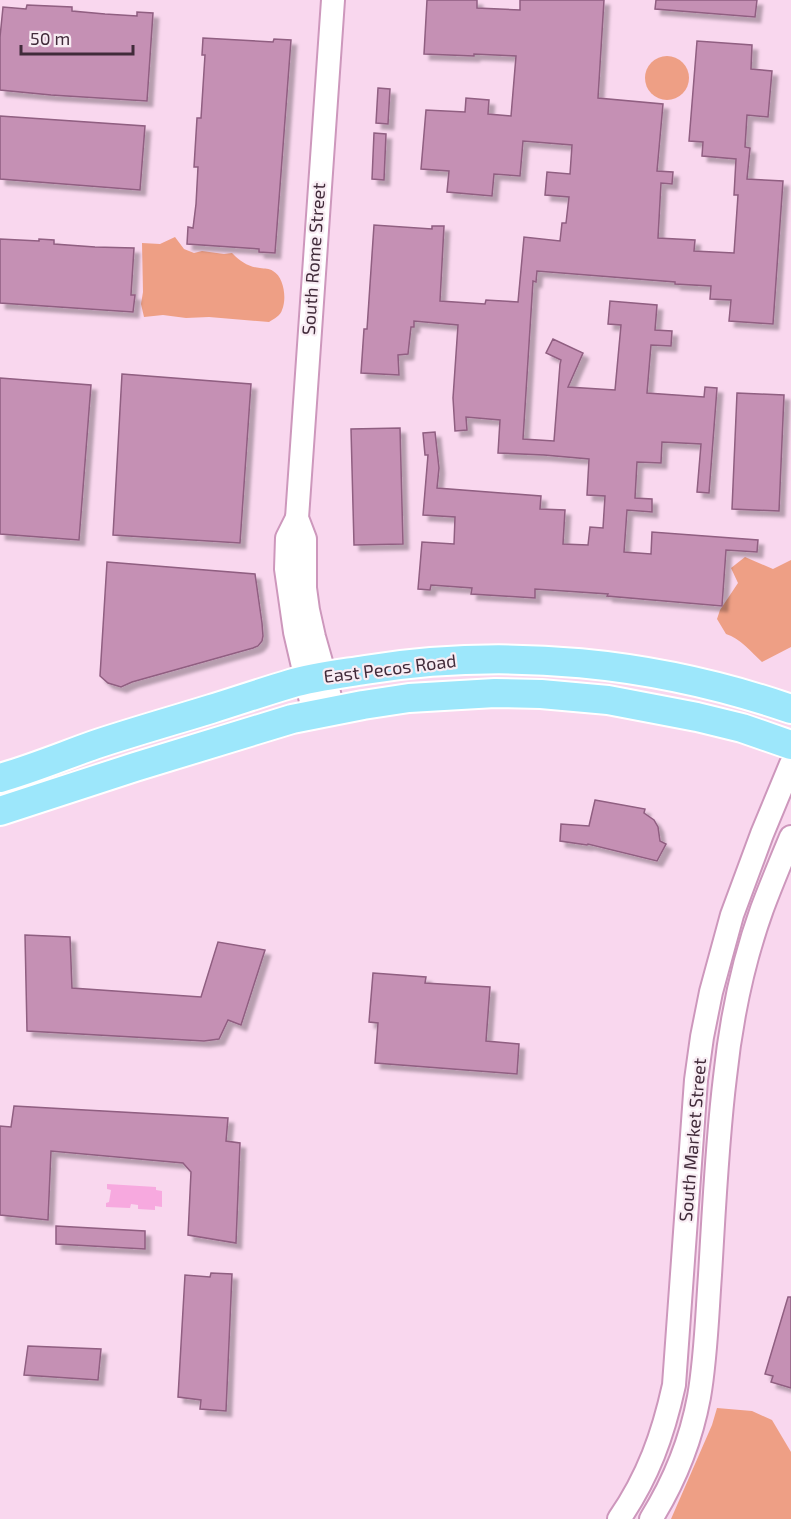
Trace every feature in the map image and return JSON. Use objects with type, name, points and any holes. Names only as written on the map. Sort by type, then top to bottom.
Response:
[{"type":"main road","name":"East Pecos Road","points":[[0,778],[97,745],[316,678],[438,660],[525,658],[611,666],[685,679],[791,708]]},
{"type":"main road","name":"East Pecos Road","points":[[0,811],[292,719],[398,700],[452,695],[495,693],[584,697],[627,703],[742,728],[791,745]]},
{"type":"street","name":"South Rome Street","points":[[324,712],[316,678],[314,637],[305,588],[305,539],[297,518],[333,0]]},
{"type":"street","name":"South Market Street","points":[[619,1519],[640,1486],[654,1456],[667,1419],[674,1385],[696,1080],[711,992],[732,915],[791,764]]},
{"type":"street","name":"South Market Street","points":[[651,1519],[689,1438],[699,1396],[704,1355],[721,1112],[731,1031],[748,954],[791,837]]},
{"type":"shaded area","points":[[667,56],[682,63],[689,78],[682,93],[667,100],[652,93],[645,78],[652,63]]},
{"type":"shaded area","points":[[175,237],[184,249],[194,253],[202,251],[232,253],[248,265],[273,271],[280,278],[284,289],[284,305],[280,314],[269,322],[163,315],[144,317],[141,304],[143,292],[142,243],[160,244]]},
{"type":"shaded area","points":[[745,557],[773,569],[791,560],[791,647],[762,662],[741,642],[726,634],[717,619],[720,610],[738,583],[731,568]]},
{"type":"shaded area","points":[[107,1184],[156,1187],[156,1190],[162,1191],[162,1207],[155,1206],[155,1210],[138,1209],[138,1205],[131,1204],[130,1208],[106,1207],[111,1190],[107,1189]]},
{"type":"shaded area","points":[[717,1408],[752,1411],[772,1420],[791,1452],[791,1519],[671,1519],[712,1425]]},
{"type":"building","points":[[427,0],[477,0],[477,8],[520,10],[520,0],[604,0],[598,98],[663,104],[657,171],[673,172],[672,184],[661,183],[658,238],[695,240],[694,251],[734,253],[738,195],[734,195],[736,159],[702,156],[703,142],[689,141],[697,41],[752,45],[751,69],[772,71],[768,117],[747,115],[745,147],[750,148],[747,179],[783,181],[773,324],[729,321],[731,300],[710,299],[711,286],[537,271],[536,282],[533,281],[523,439],[554,441],[561,360],[546,353],[553,339],[583,353],[568,387],[615,390],[621,325],[608,324],[610,301],[657,305],[655,330],[672,331],[671,346],[651,345],[647,393],[704,397],[705,387],[717,388],[709,493],[697,492],[701,444],[662,442],[661,463],[637,462],[635,498],[652,499],[652,512],[627,510],[624,552],[651,554],[652,532],[758,540],[757,552],[726,550],[722,606],[535,589],[535,598],[471,594],[472,588],[431,585],[430,590],[418,589],[422,542],[454,544],[455,517],[423,515],[428,455],[425,455],[423,433],[435,432],[439,468],[437,488],[541,496],[540,509],[565,510],[563,544],[588,545],[590,527],[603,528],[605,496],[587,495],[589,459],[498,453],[500,420],[466,417],[467,430],[455,431],[453,398],[458,325],[414,321],[414,327],[411,327],[408,354],[398,355],[399,375],[361,373],[364,329],[367,329],[374,225],[432,229],[432,226],[444,226],[440,301],[485,304],[486,300],[518,302],[524,237],[560,241],[562,223],[566,223],[569,197],[545,195],[547,172],[570,174],[572,145],[523,141],[520,176],[494,174],[492,196],[447,192],[449,171],[421,169],[426,110],[465,112],[466,98],[489,100],[488,114],[511,116],[516,56],[424,54]]},
{"type":"building","points":[[656,0],[757,0],[755,17],[655,9]]},
{"type":"building","points":[[27,5],[72,7],[72,11],[105,14],[137,16],[137,12],[153,13],[147,101],[0,90],[0,37],[3,7],[26,9]]},
{"type":"building","points":[[203,38],[273,42],[274,39],[291,40],[275,253],[259,252],[259,249],[187,244],[188,227],[193,228],[196,204],[198,167],[194,167],[197,118],[201,118],[205,55],[202,55]]},
{"type":"building","points":[[378,88],[390,89],[388,124],[376,123]]},
{"type":"building","points":[[0,116],[145,126],[140,190],[0,179]]},
{"type":"building","points":[[374,133],[386,134],[384,180],[372,179]]},
{"type":"building","points":[[0,239],[54,240],[54,244],[134,248],[131,295],[135,295],[133,312],[0,303]]},
{"type":"building","points":[[122,374],[251,384],[240,543],[113,535]]},
{"type":"building","points":[[0,378],[91,385],[79,540],[0,534]]},
{"type":"building","points":[[737,393],[784,395],[779,511],[732,509]]},
{"type":"building","points":[[400,428],[403,544],[354,545],[351,429]]},
{"type":"building","points":[[107,562],[255,574],[262,623],[262,641],[253,648],[121,687],[108,683],[100,676]]},
{"type":"building","points":[[595,800],[645,809],[644,813],[654,820],[658,827],[660,841],[666,844],[657,861],[588,844],[560,841],[561,824],[589,826]]},
{"type":"building","points":[[25,935],[70,937],[72,988],[201,997],[218,942],[265,950],[241,1025],[228,1020],[219,1039],[204,1041],[27,1031]]},
{"type":"building","points":[[373,973],[426,977],[425,983],[490,987],[486,1041],[519,1044],[517,1074],[375,1063],[378,1023],[369,1022]]},
{"type":"building","points":[[14,1106],[228,1118],[226,1141],[240,1143],[236,1243],[188,1235],[191,1172],[183,1163],[51,1151],[48,1220],[0,1215],[0,1126],[11,1127]]},
{"type":"building","points":[[56,1226],[145,1231],[145,1249],[56,1244]]},
{"type":"building","points":[[211,1273],[232,1274],[226,1411],[200,1409],[201,1400],[178,1397],[185,1275],[210,1277]]},
{"type":"building","points":[[788,1297],[791,1297],[791,1388],[771,1382],[773,1376],[765,1374]]},
{"type":"building","points":[[28,1346],[101,1349],[98,1380],[24,1375]]}]
